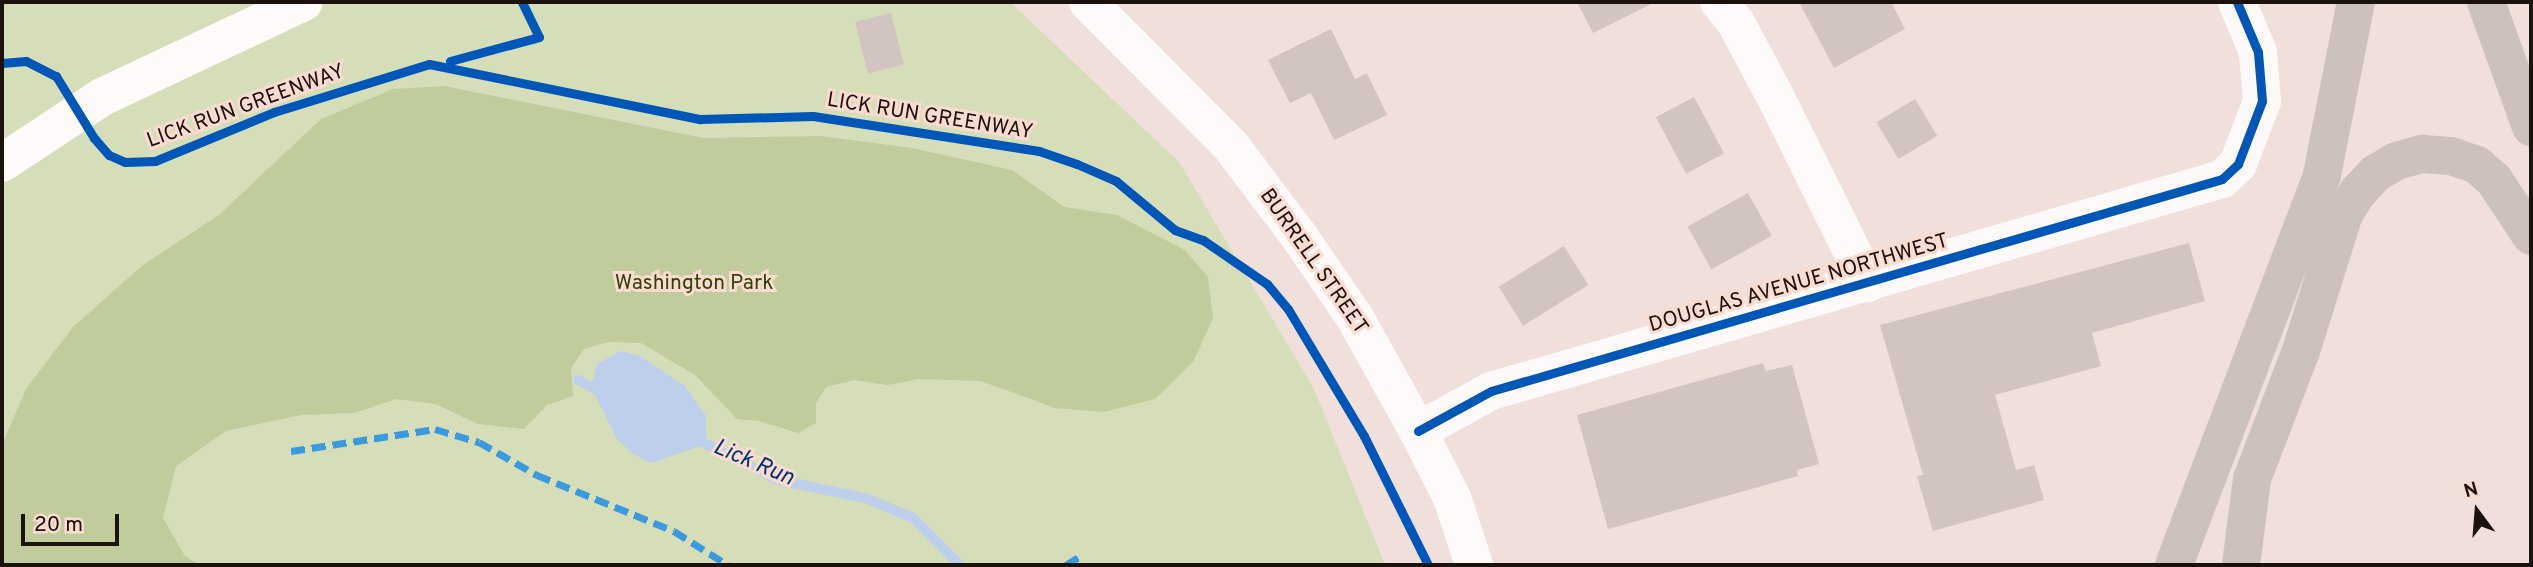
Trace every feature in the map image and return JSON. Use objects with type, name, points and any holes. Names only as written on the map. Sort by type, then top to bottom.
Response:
[{"type":"highway","points":[[2174,565],[2322,175],[2356,2]]},
{"type":"highway","points":[[2486,2],[2531,127]]},
{"type":"highway","points":[[2241,565],[2252,479],[2301,351],[2344,214],[2358,192],[2376,173],[2397,161],[2422,154],[2451,156],[2477,165],[2494,180],[2531,236]]},
{"type":"street","points":[[2,163],[102,97],[304,2]]},
{"type":"street","name":"BURRELL STREET","points":[[1088,2],[1231,146],[1354,316],[1418,431],[1452,500],[1474,565]]},
{"type":"street","points":[[1719,2],[1736,23],[1769,84],[1868,283]]},
{"type":"street","name":"DOUGLAS AVENUE NORTHWEST","points":[[1418,431],[1491,391],[2221,179],[2238,164],[2262,101],[2258,52],[2237,2]]},
{"type":"green space","name":"Washington Park","points":[[2,2],[1010,2],[1179,162],[1314,389],[1385,565],[2,565]]},
{"type":"green space","points":[[444,86],[703,138],[820,136],[912,148],[1012,170],[1064,207],[1117,215],[1185,250],[1208,277],[1213,318],[1193,362],[1155,399],[1104,412],[1055,408],[981,381],[919,379],[887,385],[854,380],[826,387],[816,403],[816,423],[798,433],[759,421],[737,419],[695,375],[641,343],[608,342],[584,349],[571,368],[573,396],[547,405],[524,429],[478,424],[436,404],[396,399],[354,413],[301,415],[226,431],[176,466],[163,518],[185,556],[199,565],[2,565],[2,445],[26,389],[73,327],[143,265],[219,215],[321,119],[393,89]]},
{"type":"water","points":[[621,351],[640,356],[685,386],[706,416],[706,444],[651,463],[633,454],[617,439],[591,387],[597,364]]},
{"type":"building","points":[[1577,2],[1655,2],[1593,33]]},
{"type":"building","points":[[1799,2],[1891,2],[1905,29],[1834,68]]},
{"type":"building","points":[[891,13],[904,64],[868,73],[855,22]]},
{"type":"building","points":[[1331,29],[1355,79],[1367,73],[1387,115],[1334,140],[1311,93],[1290,103],[1268,60]]},
{"type":"building","points":[[1694,97],[1724,154],[1686,174],[1656,117]]},
{"type":"building","points":[[1915,99],[1937,136],[1899,159],[1876,122]]},
{"type":"building","points":[[1748,193],[1772,236],[1711,269],[1688,226]]},
{"type":"building","points":[[2189,243],[2205,301],[2092,333],[2101,366],[1995,395],[2016,470],[2034,465],[2044,500],[1933,531],[1917,476],[1923,475],[1880,325]]},
{"type":"building","points":[[1564,246],[1588,285],[1523,326],[1499,287]]},
{"type":"building","points":[[1763,363],[1766,371],[1792,365],[1819,464],[1797,470],[1798,476],[1608,529],[1577,415]]},
{"type":"waterway","name":"Lick Run","points":[[578,380],[602,392]]},
{"type":"waterway","name":"Lick Run","points":[[694,438],[778,480],[865,498],[913,518],[960,565]]},
{"type":"marked path","points":[[291,451],[435,429],[479,442],[537,475],[674,531],[728,565]]},
{"type":"marked path","points":[[1066,565],[1079,557]]},
{"type":"cycle path","points":[[450,61],[539,37],[522,2]]},
{"type":"cycle path","points":[[1418,431],[1491,391],[2222,179],[2238,164],[2262,101],[2258,52],[2237,2]]},
{"type":"cycle path","name":"LICK RUN GREENWAY","points":[[2,63],[26,61],[56,76],[94,138],[109,155],[125,162],[155,161],[274,112],[429,64],[700,119],[813,116],[1039,151],[1077,164],[1116,181],[1175,230],[1203,240],[1267,284],[1288,309],[1364,436],[1428,565]]}]
